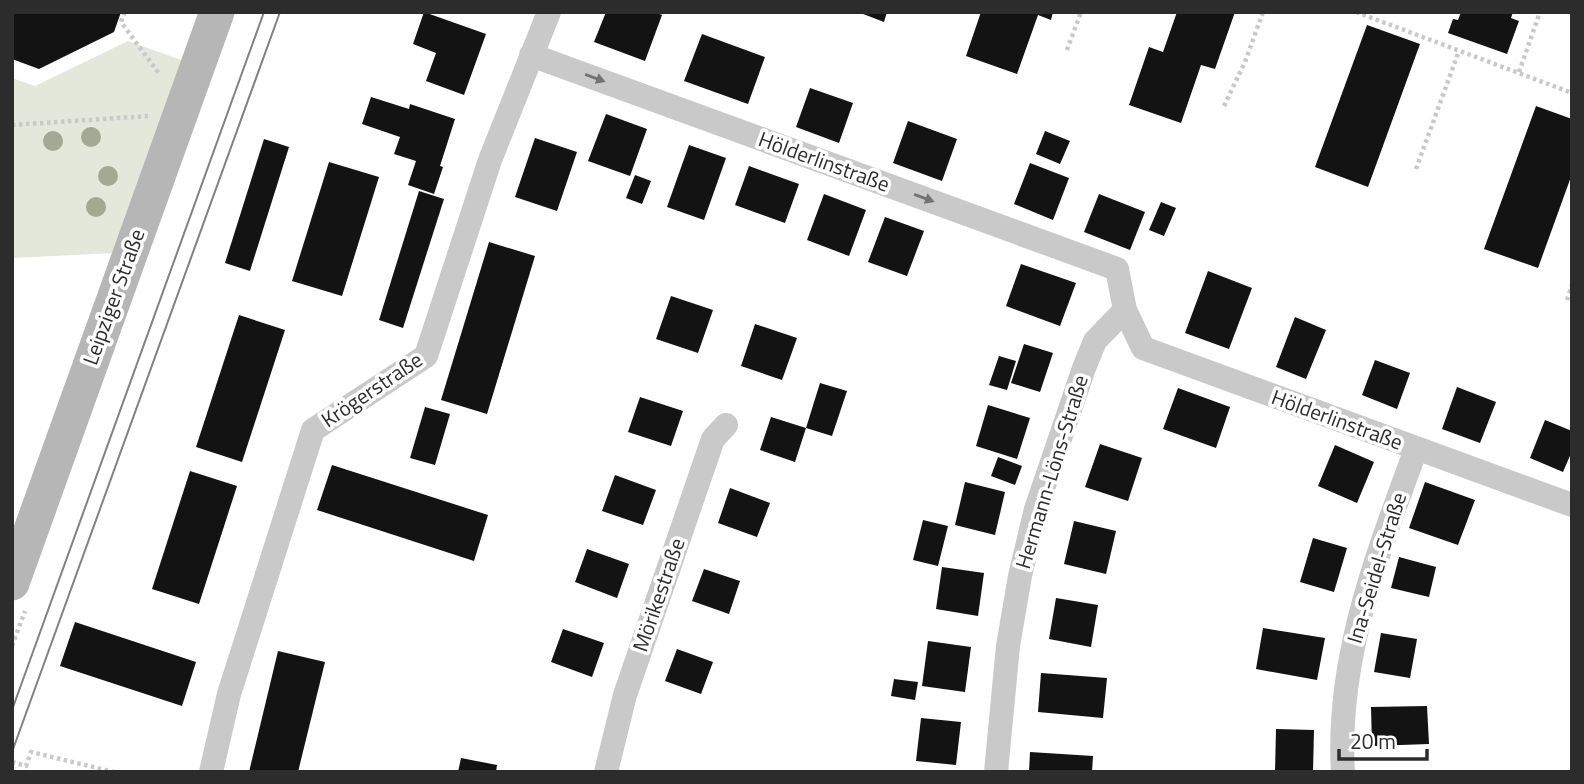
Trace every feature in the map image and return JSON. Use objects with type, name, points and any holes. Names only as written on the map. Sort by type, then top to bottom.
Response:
[{"type":"street","name":"Leipziger Straße","points":[[12,583],[217,12]]},
{"type":"street","name":"Krögerstraße","points":[[211,772],[229,694],[313,430],[426,356],[490,160],[549,12]]},
{"type":"street","name":"Hölderlinstraße","points":[[531,54],[1117,269],[1125,310],[1143,348],[1572,505]]},
{"type":"street","name":"Hermann-Löns-Straße","points":[[996,772],[1008,646],[1020,576],[1036,509],[1095,341],[1125,310]]},
{"type":"street","name":"Mörikestraße","points":[[606,772],[625,695],[713,439],[726,425]]},
{"type":"street","name":"Ina-Seidel-Straße","points":[[1343,772],[1341,748],[1344,700],[1351,653],[1362,605],[1416,449]]},
{"type":"path","points":[[125,12],[121,22],[166,84]]},
{"type":"path","points":[[1066,50],[1081,12]]},
{"type":"path","points":[[1224,106],[1264,12]]},
{"type":"path","points":[[1356,12],[1572,93]]},
{"type":"path","points":[[1519,72],[1540,12]]},
{"type":"path","points":[[1416,169],[1458,51]]},
{"type":"path","points":[[12,125],[155,116]]},
{"type":"path","points":[[1567,300],[1572,285]]},
{"type":"path","points":[[12,762],[26,766],[31,752],[114,772]]},
{"type":"shaded area","points":[[128,41],[187,62],[115,253],[12,258],[12,78],[35,86]]},
{"type":"building","points":[[12,12],[121,12],[114,32],[39,69],[12,59]]},
{"type":"building","points":[[424,12],[486,34],[464,95],[426,81],[436,53],[413,44]]},
{"type":"building","points":[[606,12],[655,12],[662,15],[645,61],[594,42]]},
{"type":"building","points":[[858,12],[887,12],[884,22]]},
{"type":"building","points":[[981,12],[1053,12],[1051,20],[1038,15],[1017,74],[966,56]]},
{"type":"building","points":[[1177,12],[1235,12],[1215,69],[1201,65],[1181,123],[1129,105],[1149,47],[1163,52]]},
{"type":"building","points":[[1461,12],[1513,12],[1511,18],[1519,21],[1507,54],[1448,33],[1453,19],[1458,20]]},
{"type":"building","points":[[1367,25],[1420,44],[1368,187],[1315,167]]},
{"type":"building","points":[[702,34],[765,57],[748,104],[684,81]]},
{"type":"building","points":[[810,88],[853,103],[839,143],[796,127]]},
{"type":"building","points":[[371,97],[409,109],[410,104],[455,119],[434,194],[408,185],[416,161],[394,154],[400,137],[362,124]]},
{"type":"building","points":[[1536,106],[1572,119],[1572,174],[1538,268],[1484,249]]},
{"type":"building","points":[[606,114],[647,129],[630,176],[588,161]]},
{"type":"building","points":[[908,121],[957,139],[942,181],[893,163]]},
{"type":"building","points":[[1045,131],[1070,141],[1060,164],[1036,154]]},
{"type":"building","points":[[535,138],[577,152],[557,211],[515,197]]},
{"type":"building","points":[[264,139],[289,147],[250,271],[225,263]]},
{"type":"building","points":[[689,145],[726,158],[704,220],[667,207]]},
{"type":"building","points":[[329,162],[379,177],[342,296],[292,281]]},
{"type":"building","points":[[1030,163],[1069,178],[1053,220],[1014,204]]},
{"type":"building","points":[[749,166],[799,184],[785,223],[735,205]]},
{"type":"building","points":[[635,175],[651,181],[642,204],[626,198]]},
{"type":"building","points":[[419,191],[444,199],[403,328],[379,320]]},
{"type":"building","points":[[824,194],[866,210],[849,256],[807,240]]},
{"type":"building","points":[[1099,194],[1145,212],[1130,250],[1084,232]]},
{"type":"building","points":[[1161,202],[1176,208],[1164,236],[1149,230]]},
{"type":"building","points":[[885,217],[924,231],[907,276],[868,262]]},
{"type":"building","points":[[489,242],[535,256],[487,414],[441,400]]},
{"type":"building","points":[[1021,264],[1076,283],[1060,326],[1006,306]]},
{"type":"building","points":[[1208,271],[1252,288],[1229,349],[1185,333]]},
{"type":"building","points":[[671,296],[713,310],[698,353],[656,339]]},
{"type":"building","points":[[239,315],[285,330],[242,462],[196,447]]},
{"type":"building","points":[[1295,317],[1326,330],[1306,379],[1276,367]]},
{"type":"building","points":[[755,324],[797,338],[782,380],[741,366]]},
{"type":"building","points":[[1024,344],[1053,353],[1040,392],[1011,383]]},
{"type":"building","points":[[999,356],[1016,361],[1007,390],[989,385]]},
{"type":"building","points":[[1375,360],[1410,373],[1397,409],[1362,395]]},
{"type":"building","points":[[820,383],[847,391],[832,436],[806,428]]},
{"type":"building","points":[[1457,387],[1496,402],[1480,443],[1442,429]]},
{"type":"building","points":[[1178,388],[1230,407],[1216,448],[1163,429]]},
{"type":"building","points":[[640,397],[683,411],[671,446],[628,432]]},
{"type":"building","points":[[988,405],[1030,418],[1017,459],[976,446]]},
{"type":"building","points":[[425,407],[450,414],[435,465],[410,458]]},
{"type":"building","points":[[771,417],[806,428],[795,462],[760,450]]},
{"type":"building","points":[[1545,420],[1572,431],[1572,451],[1563,472],[1530,458]]},
{"type":"building","points":[[1100,444],[1142,458],[1128,501],[1085,487]]},
{"type":"building","points":[[1335,445],[1374,462],[1357,503],[1318,486]]},
{"type":"building","points":[[998,457],[1022,466],[1015,485],[991,476]]},
{"type":"building","points":[[332,465],[488,515],[474,561],[317,510]]},
{"type":"building","points":[[190,471],[237,486],[199,604],[152,589]]},
{"type":"building","points":[[615,475],[656,490],[643,525],[602,511]]},
{"type":"building","points":[[965,482],[1005,492],[995,535],[955,525]]},
{"type":"building","points":[[1425,482],[1475,500],[1458,545],[1409,528]]},
{"type":"building","points":[[730,488],[770,503],[757,537],[718,523]]},
{"type":"building","points":[[923,520],[948,526],[938,566],[913,560]]},
{"type":"building","points":[[1074,521],[1116,531],[1106,574],[1064,564]]},
{"type":"building","points":[[1313,538],[1347,548],[1334,592],[1300,582]]},
{"type":"building","points":[[587,549],[629,564],[617,598],[575,582]]},
{"type":"building","points":[[1399,557],[1436,567],[1429,597],[1391,588]]},
{"type":"building","points":[[942,567],[984,573],[978,616],[936,609]]},
{"type":"building","points":[[704,569],[740,581],[729,614],[692,601]]},
{"type":"building","points":[[1056,598],[1098,605],[1091,647],[1049,639]]},
{"type":"building","points":[[75,622],[196,662],[182,706],[60,666]]},
{"type":"building","points":[[1263,628],[1325,638],[1317,680],[1256,669]]},
{"type":"building","points":[[563,629],[604,643],[592,677],[551,662]]},
{"type":"building","points":[[1381,633],[1417,639],[1410,678],[1374,672]]},
{"type":"building","points":[[928,641],[971,647],[965,692],[922,686]]},
{"type":"building","points":[[677,649],[713,662],[701,694],[665,681]]},
{"type":"building","points":[[278,651],[325,662],[298,772],[249,772]]},
{"type":"building","points":[[1041,673],[1107,678],[1103,718],[1038,712]]},
{"type":"building","points":[[894,679],[918,682],[915,700],[891,696]]},
{"type":"building","points":[[1427,706],[1429,744],[1372,746],[1371,707]]},
{"type":"building","points":[[921,718],[961,722],[956,765],[916,761]]},
{"type":"building","points":[[1276,729],[1314,730],[1313,772],[1275,772]]},
{"type":"building","points":[[1030,752],[1093,756],[1092,772],[1029,772]]},
{"type":"building","points":[[461,758],[497,765],[496,772],[458,772]]},
{"type":"tram line","points":[[12,710],[264,12]]},
{"type":"tram line","points":[[12,752],[280,12]]}]
